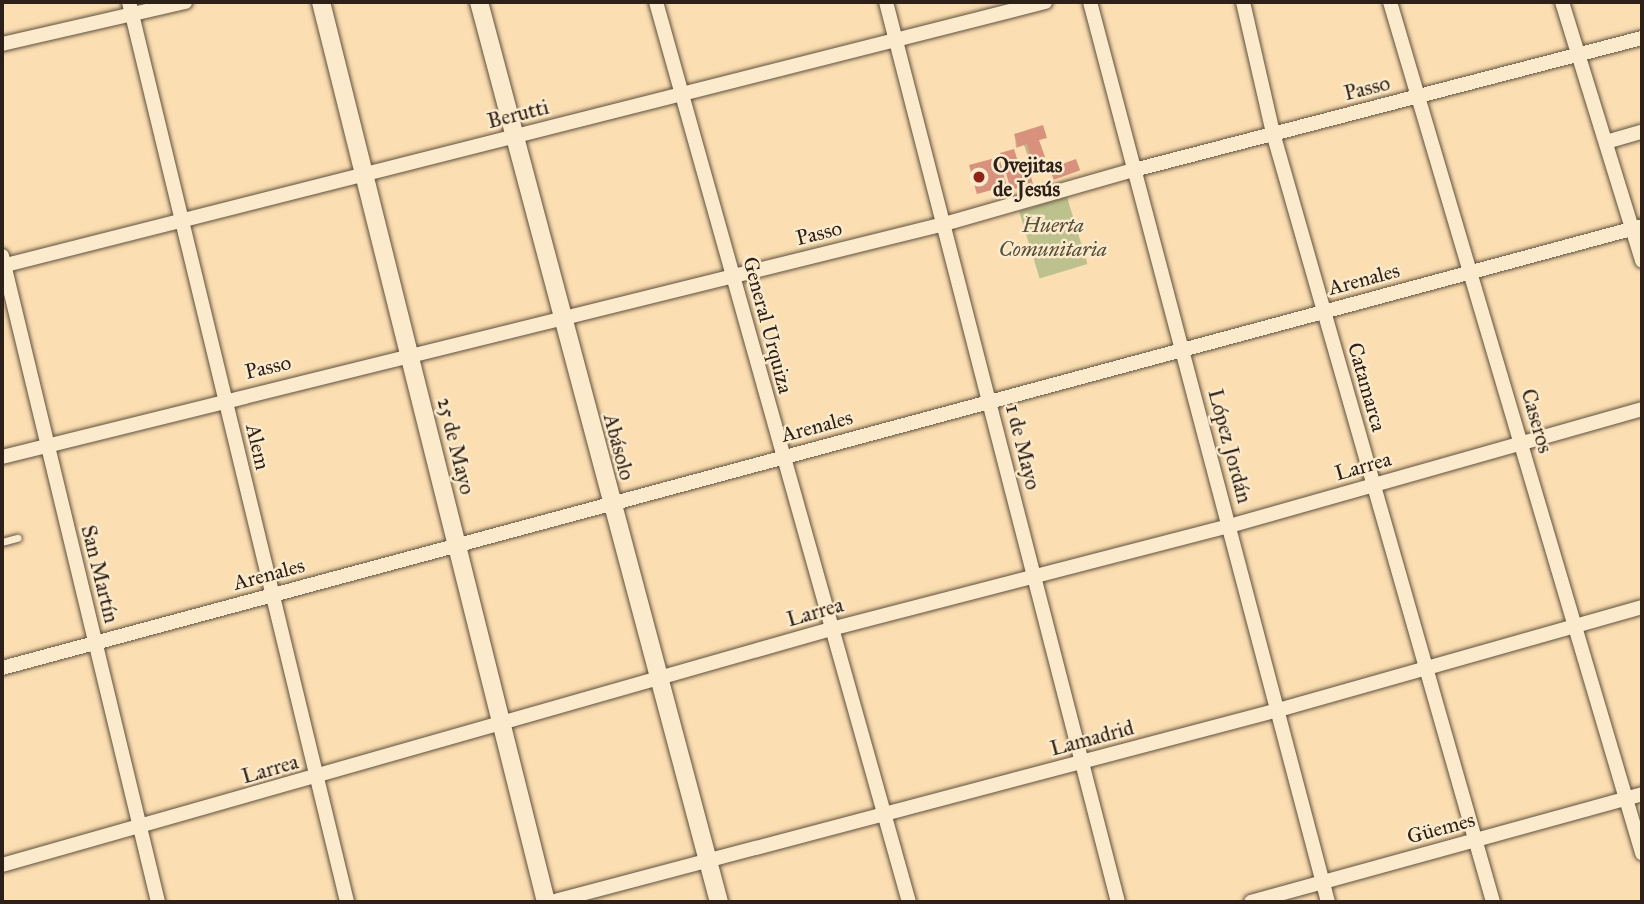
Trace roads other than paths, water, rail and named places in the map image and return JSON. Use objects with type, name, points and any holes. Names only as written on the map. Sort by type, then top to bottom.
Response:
[{"type":"street","points":[[2,44],[130,8],[185,2]]},
{"type":"street","name":"25 de Mayo","points":[[321,2],[548,902]]},
{"type":"street","name":"Abásolo","points":[[479,2],[657,680],[719,902]]},
{"type":"street","name":"General Urquiza","points":[[656,2],[909,902]]},
{"type":"street","name":"1 de Mayo","points":[[887,2],[1118,902]]},
{"type":"street","name":"Berutti","points":[[3,263],[180,221],[1045,2]]},
{"type":"street","name":"López Jordán","points":[[1090,2],[1328,902]]},
{"type":"street","name":"Catamarca","points":[[1243,2],[1273,133],[1493,902]]},
{"type":"street","name":"Caseros","points":[[1390,2],[1642,853]]},
{"type":"street","points":[[1562,2],[1606,142],[1637,227],[1642,261]]},
{"type":"street","name":"Alem","points":[[130,8],[180,221],[226,399],[270,595],[347,902]]},
{"type":"street","name":"Passo","points":[[2,457],[226,399],[944,224],[1134,170],[1642,38]]},
{"type":"street","points":[[1606,142],[1642,132]]},
{"type":"street","name":"Arenales","points":[[2,668],[1637,227]]},
{"type":"street","name":"San Martín","points":[[3,263],[158,902]]},
{"type":"street","name":"Larrea","points":[[2,865],[831,629],[1229,526],[1642,409]]},
{"type":"street","name":"Lamadrid","points":[[548,902],[1278,710],[1642,607]]},
{"type":"street","name":"Güemes","points":[[1251,902],[1642,794]]},
{"type":"lane","points":[[2,542],[18,538]]},
{"type":"place","name":"Ovejitas de Jesús","points":[[979,177]]},
{"type":"park label","name":"Huerta Comunitaria","points":[[1053,237]]}]
